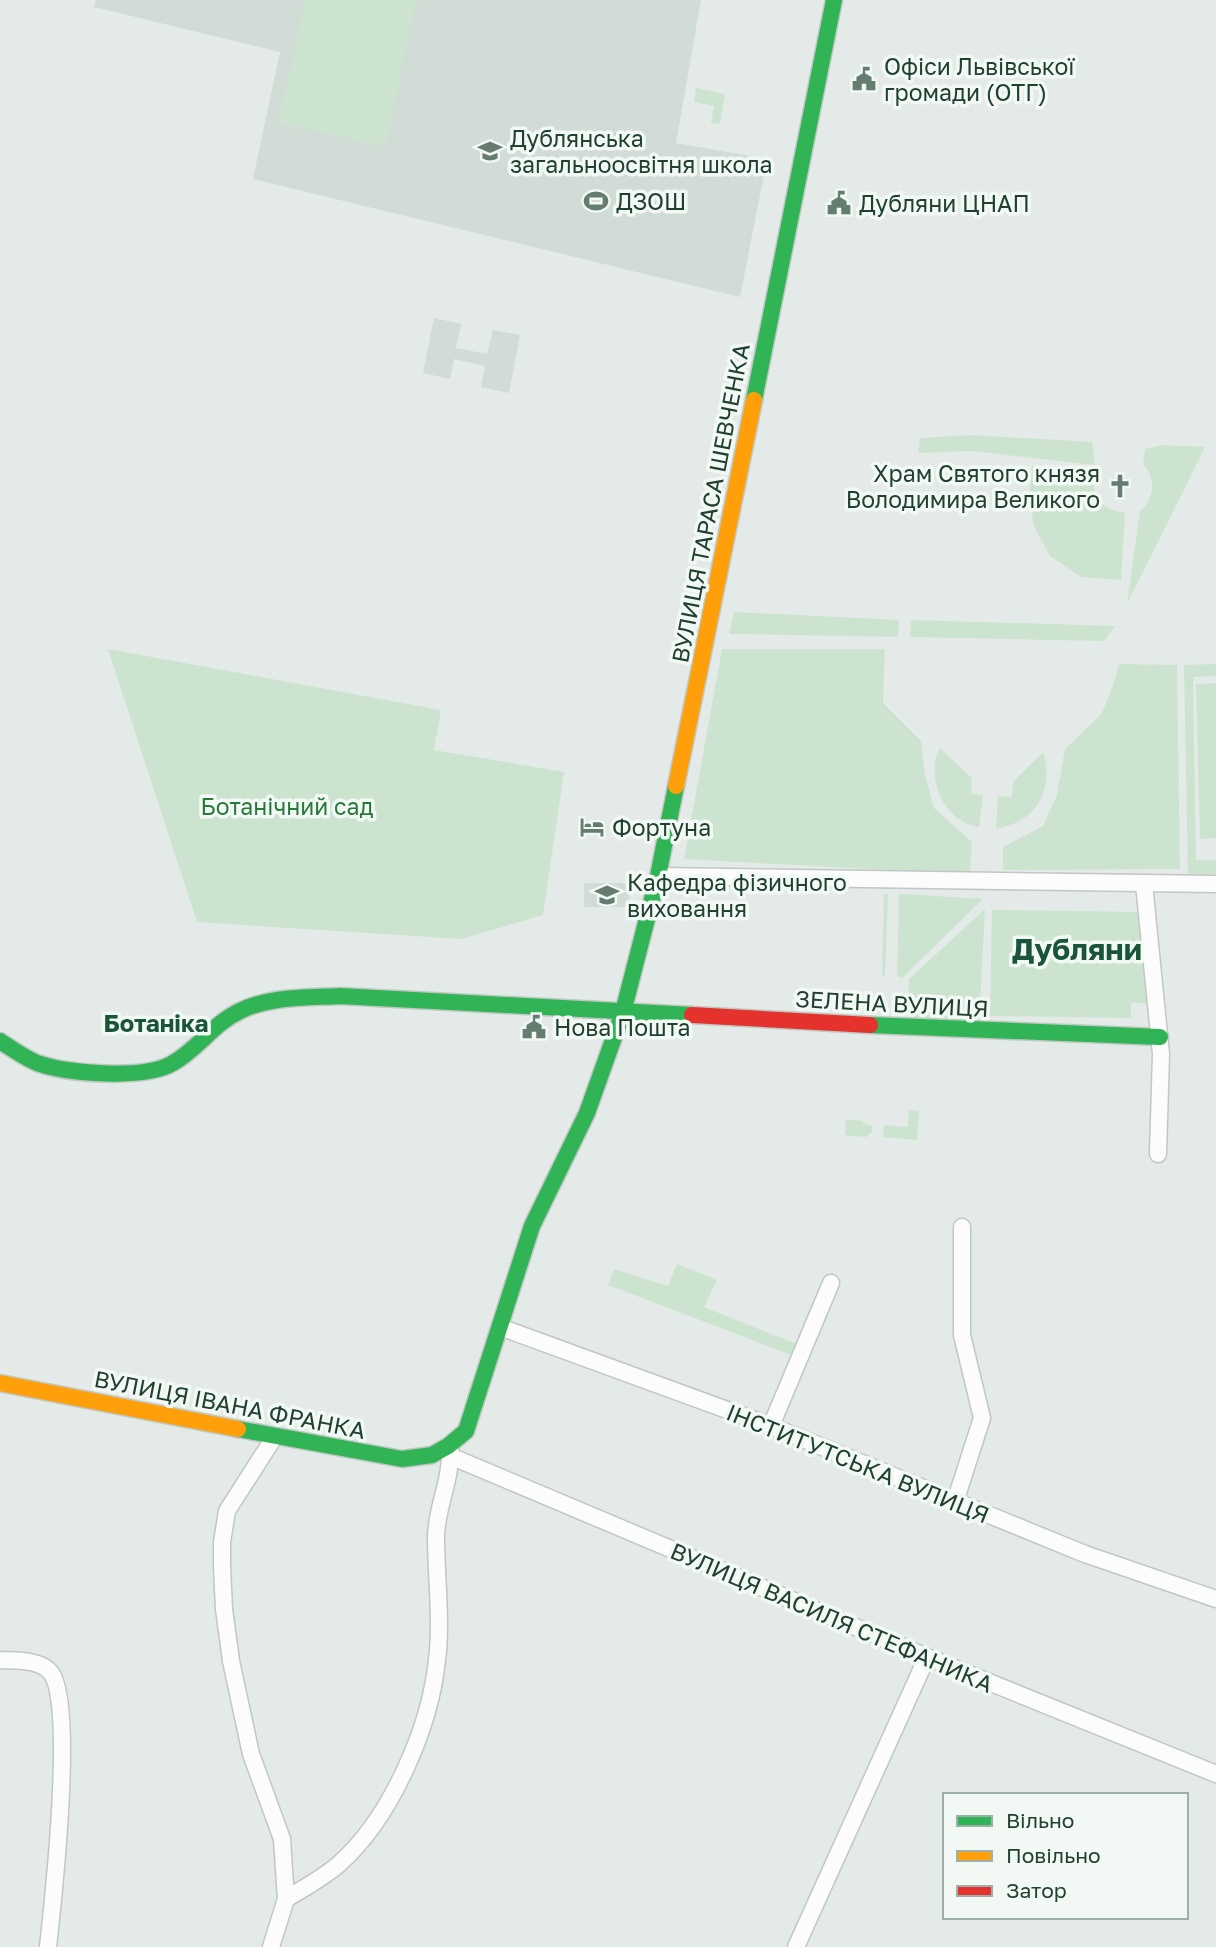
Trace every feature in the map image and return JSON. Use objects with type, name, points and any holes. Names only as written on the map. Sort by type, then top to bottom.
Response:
[{"type":"street","name":"ВУЛИЦЯ ТАРАСА ШЕВЧЕНКА","points":[[450,1452],[466,1431],[532,1226],[587,1113],[623,1012],[658,876],[834,0]]},
{"type":"street","points":[[658,876],[1216,884]]},
{"type":"street","points":[[1144,884],[1160,1037],[1158,1154]]},
{"type":"street","name":"ЗЕЛЕНА ВУЛИЦЯ","points":[[0,1041],[18,1055],[58,1070],[155,1071],[170,1067],[231,1015],[271,1002],[340,996],[1160,1037]]},
{"type":"street","points":[[956,1502],[982,1418],[962,1335],[961,1227]]},
{"type":"street","points":[[772,1426],[831,1283]]},
{"type":"street","name":"ІНСТИТУТСЬКА ВУЛИЦЯ","points":[[500,1328],[772,1426],[1085,1554],[1216,1599]]},
{"type":"street","name":"ВУЛИЦЯ ІВАНА ФРАНКА","points":[[0,1383],[401,1459],[428,1458],[450,1452]]},
{"type":"street","points":[[271,1947],[286,1899],[282,1839],[251,1754],[231,1661],[224,1609],[222,1542],[227,1511],[275,1436]]},
{"type":"street","points":[[286,1899],[320,1879],[352,1852],[397,1786],[419,1734],[437,1659],[436,1528],[444,1497],[450,1452]]},
{"type":"street","name":"ВУЛИЦЯ ВАСИЛЯ СТЕФАНИКА","points":[[450,1452],[927,1657],[1216,1774]]},
{"type":"street","points":[[796,1947],[927,1657]]},
{"type":"street","points":[[0,1660],[38,1664],[52,1673],[59,1695],[61,1767],[58,1864],[48,1947]]},
{"type":"shaded area","name":"Дублянська загальноосвітня школа","points":[[96,0],[701,0],[676,143],[767,159],[740,297],[253,179],[280,52],[94,7]]},
{"type":"shaded area","points":[[434,318],[461,324],[456,348],[487,354],[493,330],[520,335],[509,393],[481,387],[485,366],[454,359],[450,379],[423,373]]},
{"type":"shaded area","name":"Кафедра фізичного виховання","points":[[584,883],[630,883],[629,907],[584,907]]},
{"type":"green space","points":[[305,0],[416,0],[385,146],[279,123]]},
{"type":"green space","points":[[696,88],[725,94],[720,124],[711,123],[714,106],[694,102]]},
{"type":"green space","points":[[971,435],[1092,442],[1095,465],[972,451],[918,453],[920,438]]},
{"type":"green space","points":[[1162,445],[1205,447],[1127,604],[1140,511],[1149,501],[1152,488],[1150,476],[1143,464],[1145,449]]},
{"type":"green space","points":[[1032,466],[1094,476],[1094,491],[1100,502],[1110,509],[1125,513],[1121,580],[1081,577],[1050,556],[1034,526],[1029,498]]},
{"type":"green space","points":[[734,612],[899,620],[898,637],[729,634]]},
{"type":"green space","points":[[911,620],[1115,626],[1104,641],[910,637]]},
{"type":"green space","name":"Ботанічний сад","points":[[108,649],[441,710],[434,750],[564,772],[543,915],[461,939],[197,922]]},
{"type":"green space","points":[[722,649],[885,649],[883,703],[921,741],[925,775],[934,808],[972,842],[970,871],[958,874],[684,859]]},
{"type":"green space","points":[[1119,664],[1177,665],[1180,869],[1003,870],[1003,847],[1043,826],[1057,795],[1065,749],[1102,713]]},
{"type":"green space","points":[[1216,664],[1216,676],[1193,677],[1196,860],[1216,860],[1216,874],[1188,874],[1184,665]]},
{"type":"green space","points":[[1216,683],[1216,838],[1200,839],[1196,684]]},
{"type":"green space","points":[[940,748],[972,778],[971,794],[983,795],[979,827],[956,817],[941,797],[935,772]]},
{"type":"green space","points":[[1043,752],[1047,772],[1040,801],[1018,822],[996,829],[998,796],[1012,797],[1013,782]]},
{"type":"green space","points":[[884,894],[888,894],[885,976],[882,975]]},
{"type":"green space","points":[[899,894],[983,899],[902,978],[897,976]]},
{"type":"green space","points":[[985,909],[979,1023],[907,1020],[909,979]]},
{"type":"green space","points":[[992,910],[1144,912],[1151,1003],[1131,1003],[1131,1018],[990,1016]]},
{"type":"green space","points":[[909,1110],[919,1111],[917,1140],[883,1137],[884,1125],[908,1127]]},
{"type":"green space","points":[[846,1119],[863,1121],[872,1126],[872,1132],[866,1137],[845,1135]]},
{"type":"green space","points":[[677,1264],[717,1280],[704,1307],[804,1347],[799,1358],[608,1285],[614,1269],[668,1286]]},
{"type":"traffic: fast","points":[[754,400],[834,0]]},
{"type":"traffic: fast","points":[[238,1429],[402,1459],[432,1455],[466,1431],[532,1226],[587,1113],[623,1012],[658,876],[676,786]]},
{"type":"traffic: fast","points":[[0,1041],[37,1063],[67,1070],[106,1074],[144,1072],[173,1063],[240,1011],[289,999],[340,996],[692,1015]]},
{"type":"traffic: fast","points":[[870,1025],[1160,1037]]},
{"type":"traffic: slow","points":[[676,786],[754,400]]},
{"type":"traffic: slow","points":[[0,1383],[238,1429]]},
{"type":"traffic: jam","points":[[692,1015],[870,1025]]},
{"type":"place","name":"Офіси Львівської громади (ОТГ)","points":[[864,79]]},
{"type":"place","name":"Дублянська загальноосвітня школа","points":[[490,151]]},
{"type":"place","name":"ДЗОШ","points":[[596,201]]},
{"type":"place","name":"Дубляни ЦНАП","points":[[839,203]]},
{"type":"place","name":"Храм Святого князя Володимира Великого","points":[[1120,486]]},
{"type":"place","name":"Фортуна","points":[[592,827]]},
{"type":"place","name":"Кафедра фізичного виховання","points":[[607,895]]},
{"type":"place","name":"Нова Пошта","points":[[534,1027]]},
{"type":"district","name":"Дубляни","points":[[1077,949]]},
{"type":"district","name":"Ботаніка","points":[[156,1022]]}]
